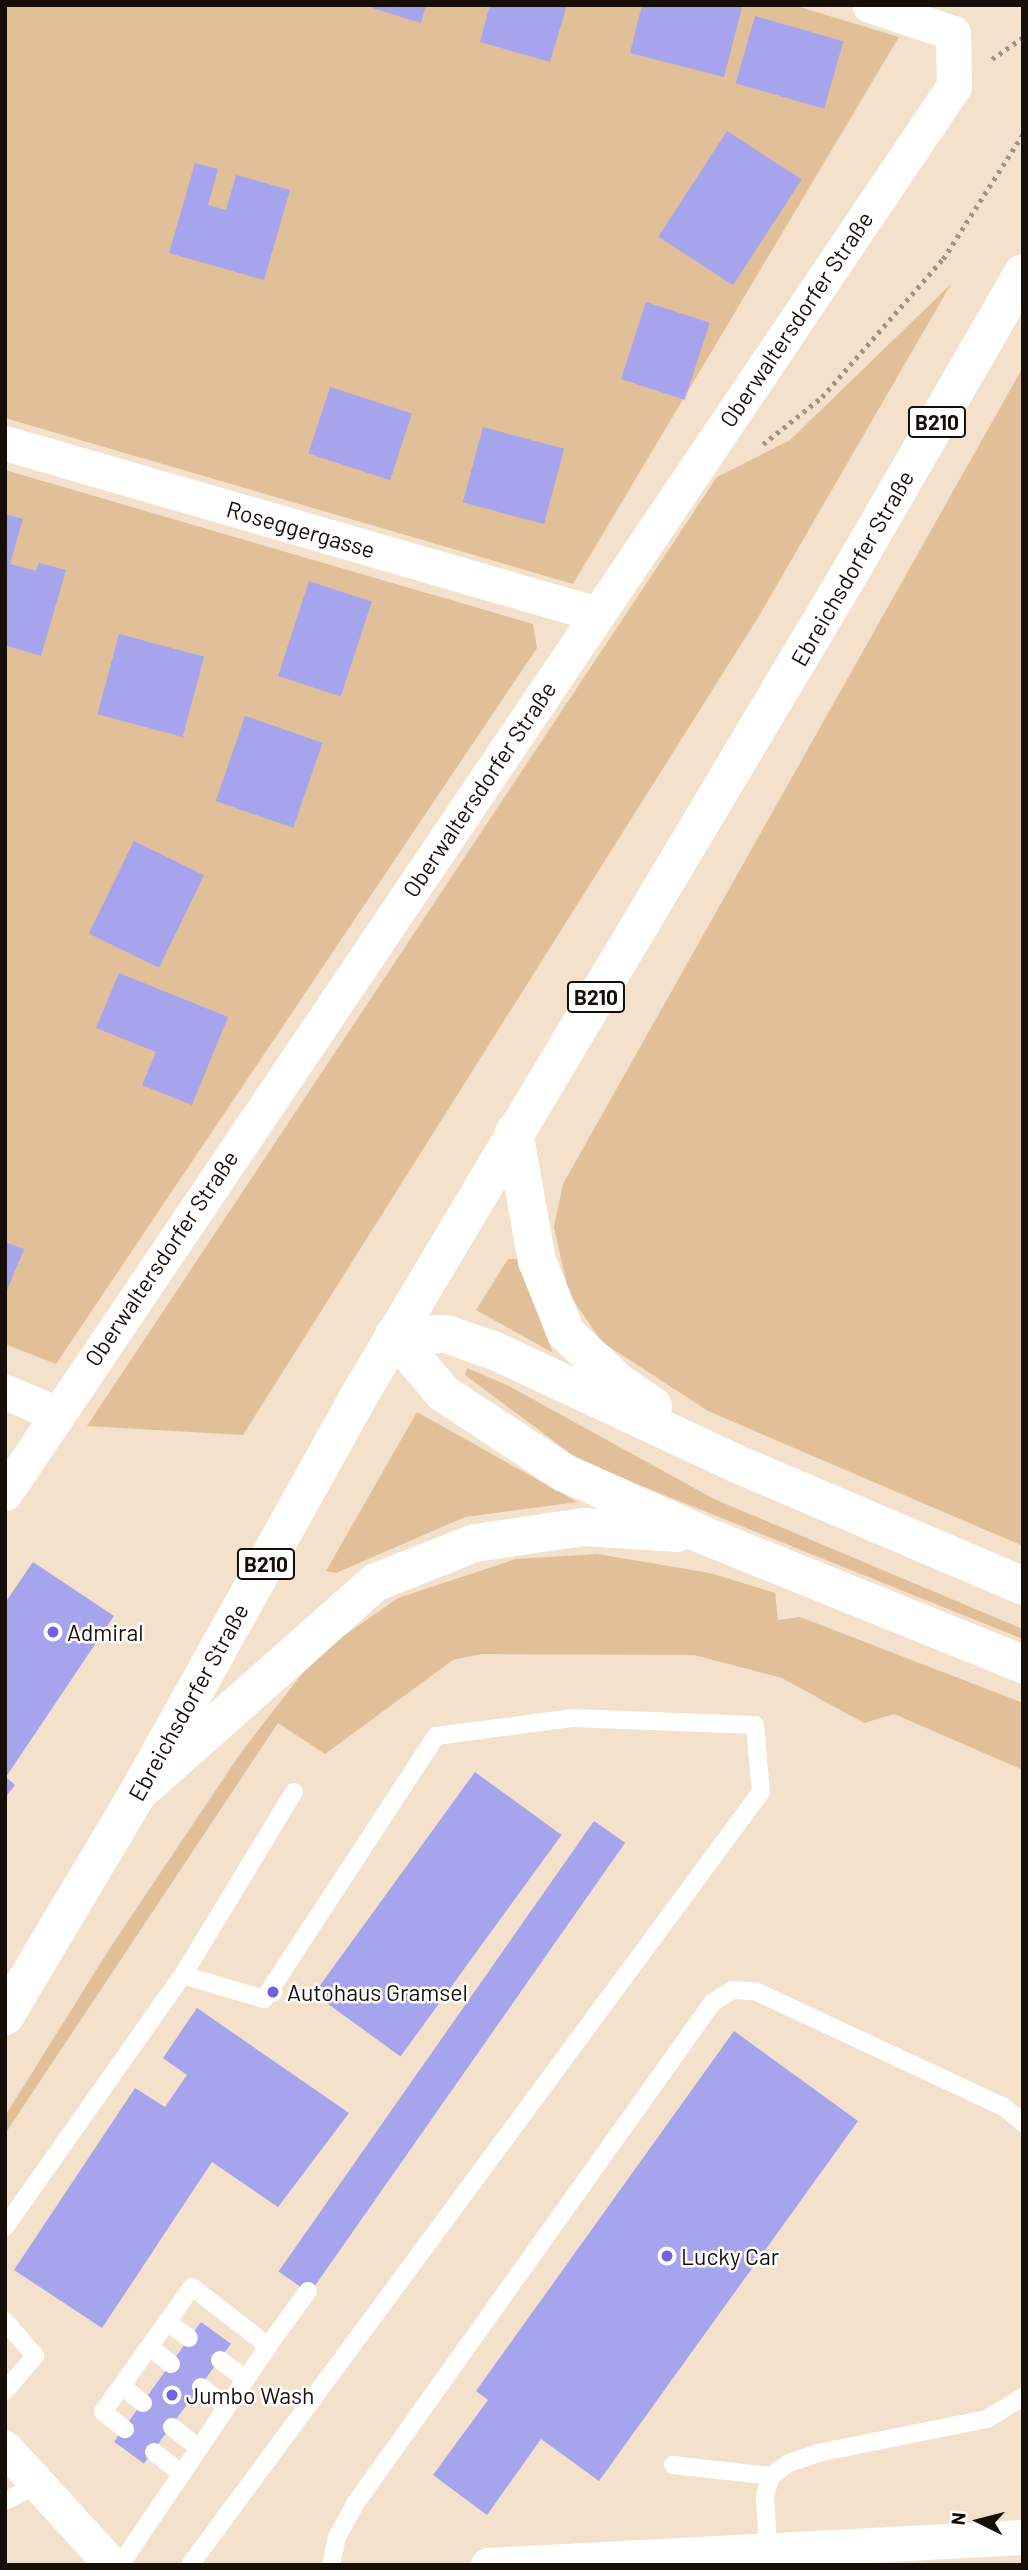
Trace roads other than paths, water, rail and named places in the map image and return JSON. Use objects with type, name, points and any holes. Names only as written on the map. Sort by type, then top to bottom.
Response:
[{"type":"main road","name":"Ebreichsdorfer Straße","points":[[5,2016],[138,1793],[394,1335],[678,862],[1023,273]]},
{"type":"main road","points":[[514,1132],[537,1261],[566,1333],[620,1382],[735,1463]]},
{"type":"main road","points":[[394,1335],[446,1334],[495,1351],[735,1463],[1023,1586]]},
{"type":"main road","points":[[394,1335],[443,1393],[563,1472],[704,1535],[1023,1664]]},
{"type":"main road","points":[[138,1793],[376,1582],[475,1543],[584,1527],[704,1535]]},
{"type":"street","name":"Oberwaltersdorfer Straße","points":[[5,1493],[55,1413],[954,86],[953,33],[870,5]]},
{"type":"street","name":"Roseggergasse","points":[[5,443],[597,614]]},
{"type":"street","points":[[5,1392],[55,1413]]},
{"type":"street","points":[[5,2448],[112,2565]]},
{"type":"street","points":[[488,2565],[624,2561],[768,2549],[1023,2537]]},
{"type":"lane","points":[[183,1975],[264,1999],[436,1736],[572,1718],[755,1725],[761,1792],[190,2565]]},
{"type":"lane","points":[[5,2227],[183,1975],[294,1792]]},
{"type":"lane","points":[[331,2565],[337,2537],[355,2504],[713,2002],[733,1990],[755,1991],[1004,2107],[1023,2123]]},
{"type":"lane","points":[[125,2428],[103,2412],[192,2287],[268,2346]]},
{"type":"lane","points":[[120,2565],[180,2472],[308,2291]]},
{"type":"lane","points":[[5,2321],[35,2356],[5,2391]]},
{"type":"lane","points":[[167,2322],[189,2338]]},
{"type":"lane","points":[[150,2347],[171,2364]]},
{"type":"lane","points":[[220,2360],[246,2379]]},
{"type":"lane","points":[[122,2386],[143,2403]]},
{"type":"lane","points":[[201,2387],[226,2406]]},
{"type":"lane","points":[[768,2549],[765,2495],[771,2476],[789,2463],[818,2453],[987,2419],[1023,2397]]},
{"type":"lane","points":[[172,2427],[198,2447]]},
{"type":"lane","points":[[154,2452],[180,2472]]},
{"type":"lane","points":[[673,2465],[771,2476]]},
{"type":"lane","points":[[5,2501],[37,2485]]},
{"type":"place","name":"Admiral","points":[[53,1632]]},
{"type":"place","name":"Autohaus Gramsel","points":[[273,1992]]},
{"type":"place","name":"Lucky Car","points":[[667,2256]]},
{"type":"place","name":"Jumbo Wash","points":[[172,2395]]}]
